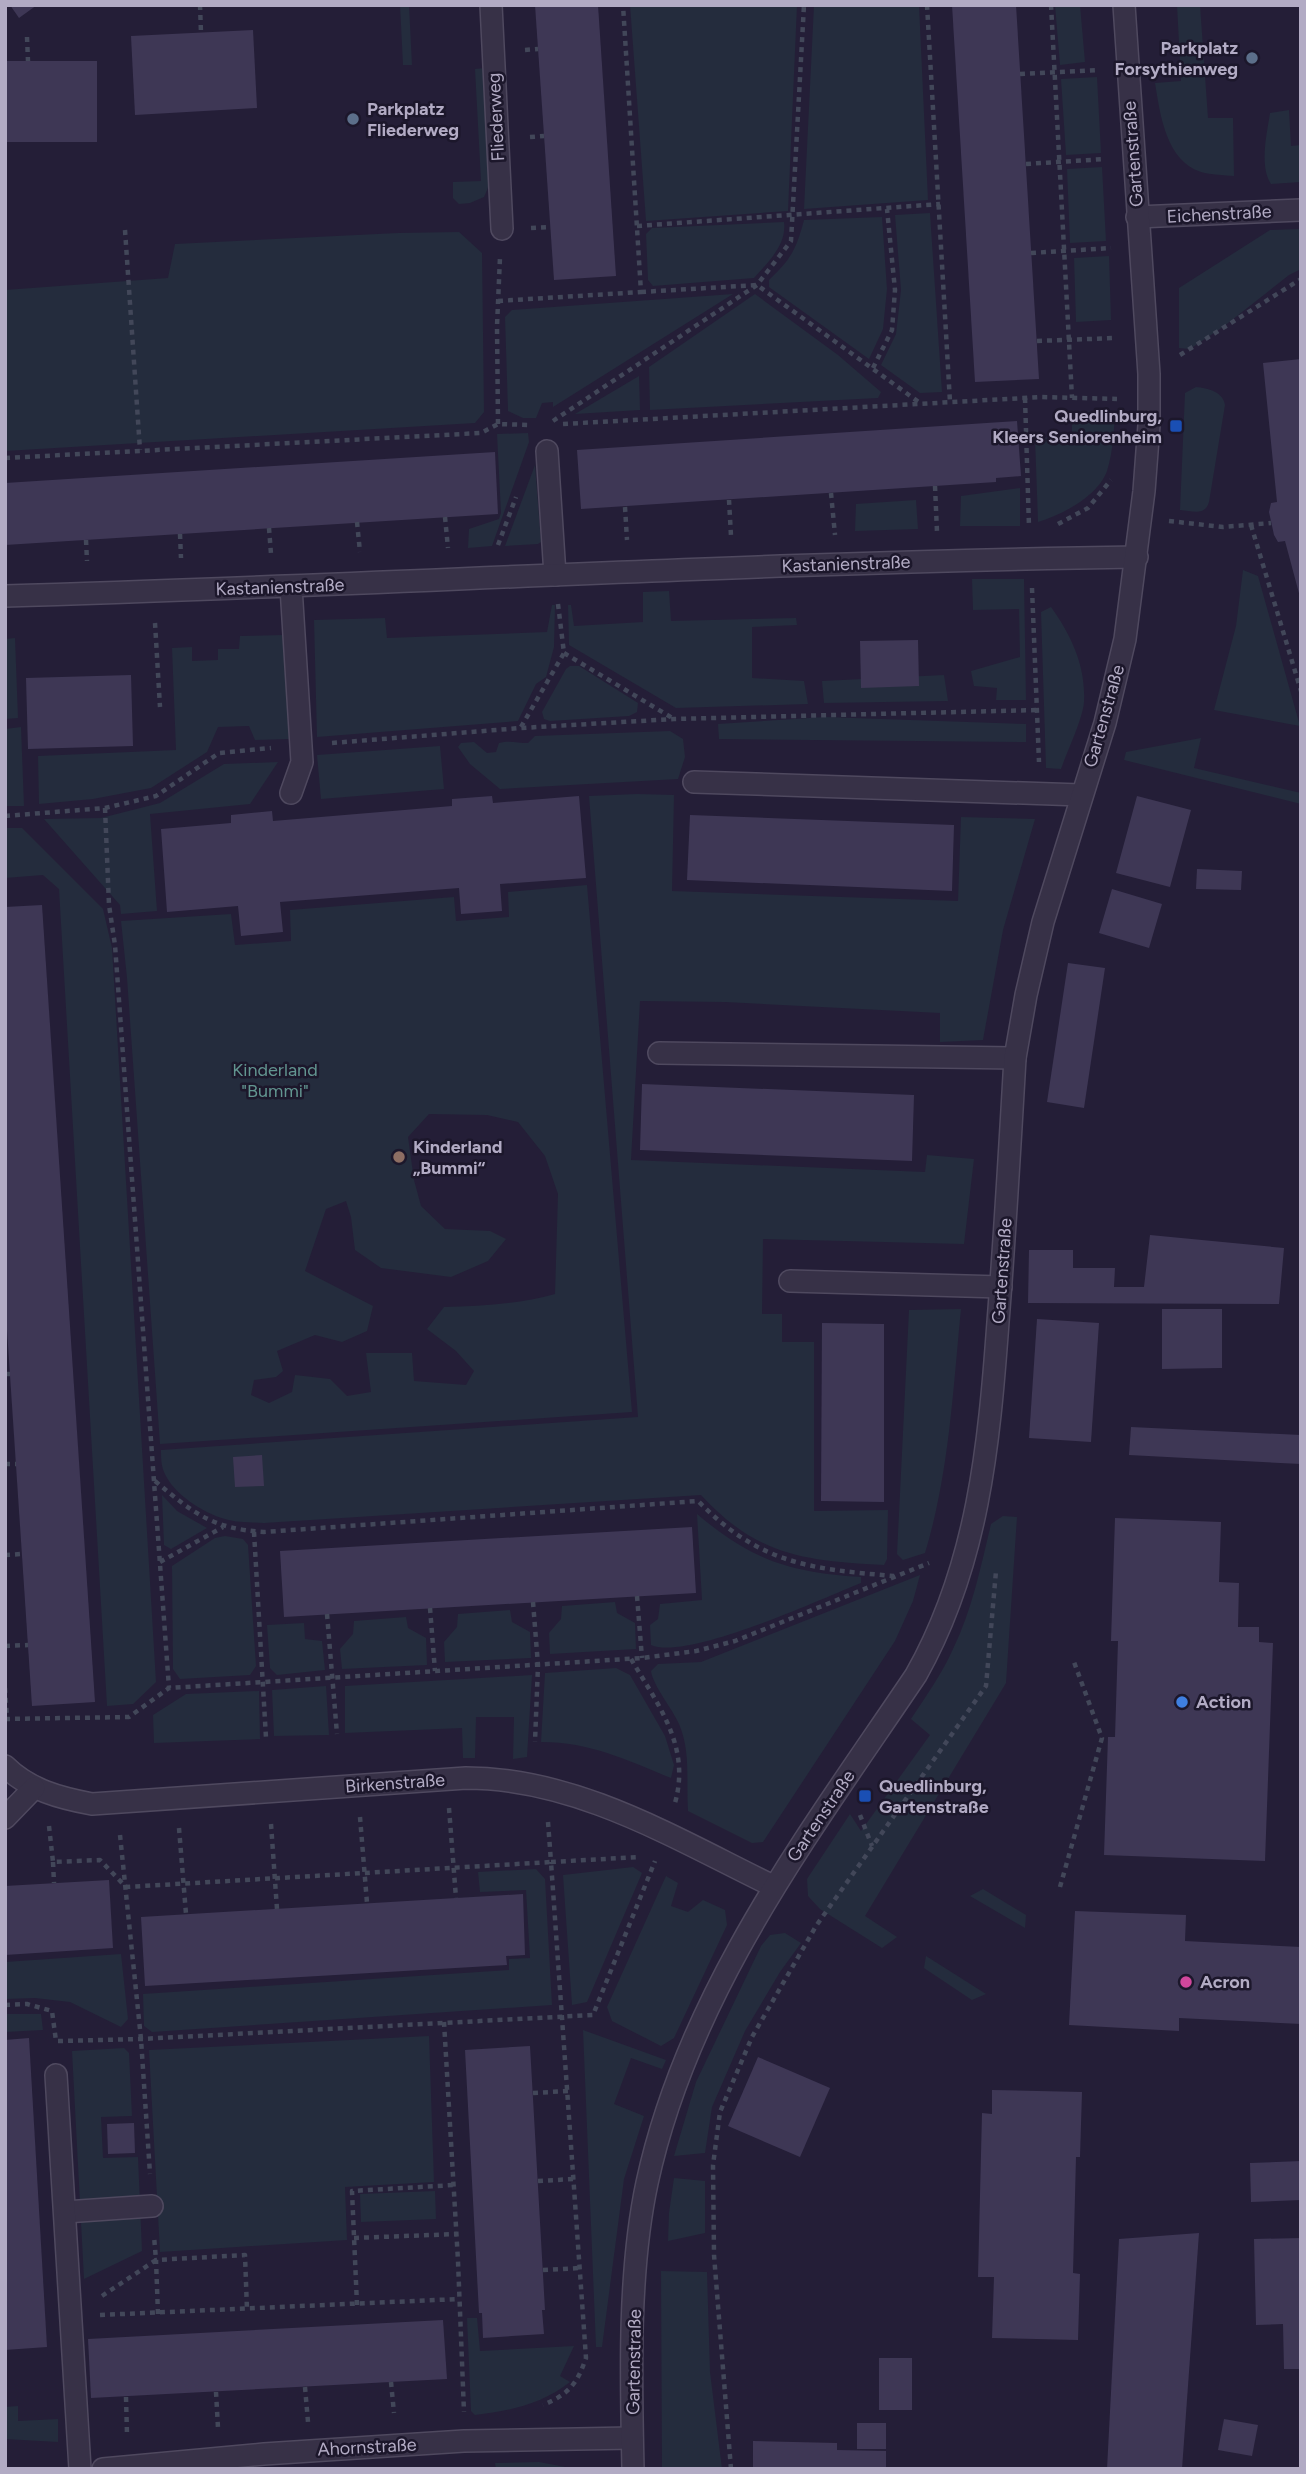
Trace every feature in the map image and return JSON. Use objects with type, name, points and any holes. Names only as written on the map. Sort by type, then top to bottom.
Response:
[{"type":"street","name":"Fliederweg","points":[[491,5],[502,229]]},
{"type":"street","name":"Gartenstraße","points":[[633,2469],[635,2302],[639,2240],[647,2184],[661,2130],[699,2027],[722,1979],[774,1886],[916,1675],[938,1632],[967,1548],[976,1512],[989,1438],[1015,1058],[1034,957],[1116,682],[1141,518],[1150,399],[1124,5]]},
{"type":"street","name":"Eichenstraße","points":[[1137,217],[1301,210]]},
{"type":"street","points":[[547,451],[555,575]]},
{"type":"street","name":"Kastanienstraße","points":[[5,596],[1030,558],[1137,557]]},
{"type":"street","points":[[290,587],[302,746],[302,762],[291,793]]},
{"type":"street","points":[[694,782],[1081,795]]},
{"type":"street","points":[[659,1053],[1015,1058]]},
{"type":"street","points":[[790,1281],[1001,1287]]},
{"type":"street","name":"Birkenstraße","points":[[5,1766],[20,1803],[61,1798],[92,1804],[447,1780],[503,1780],[563,1792],[600,1803],[774,1886]]},
{"type":"street","points":[[56,2075],[80,2469]]},
{"type":"street","points":[[65,2212],[152,2206]]},
{"type":"street","name":"Ahornstraße","points":[[103,2469],[264,2454],[464,2441],[632,2438]]},
{"type":"path","points":[[200,5],[201,33]]},
{"type":"path","points":[[623,5],[641,292]]},
{"type":"path","points":[[804,5],[791,241],[757,285],[547,425],[1025,398],[1150,399]]},
{"type":"path","points":[[927,5],[950,402]]},
{"type":"path","points":[[1051,5],[1072,398]]},
{"type":"path","points":[[27,37],[28,61]]},
{"type":"path","points":[[1020,74],[1106,70]]},
{"type":"path","points":[[521,137],[544,136]]},
{"type":"path","points":[[1026,164],[1113,158]]},
{"type":"path","points":[[637,226],[940,204]]},
{"type":"path","points":[[873,368],[892,330],[895,290],[887,209]]},
{"type":"path","points":[[526,228],[550,227]]},
{"type":"path","points":[[498,424],[498,301],[502,229]]},
{"type":"path","points":[[125,230],[140,450]]},
{"type":"path","points":[[1031,253],[1119,248]]},
{"type":"path","points":[[1149,374],[1301,279]]},
{"type":"path","points":[[498,301],[757,285],[921,404]]},
{"type":"path","points":[[1037,341],[1123,337]]},
{"type":"path","points":[[1025,398],[1029,533],[1036,531]]},
{"type":"path","points":[[5,458],[481,433],[498,424],[535,425]]},
{"type":"path","points":[[1053,526],[1088,508],[1113,477]]},
{"type":"path","points":[[935,486],[937,536]]},
{"type":"path","points":[[831,493],[835,540]]},
{"type":"path","points":[[485,578],[517,496]]},
{"type":"path","points":[[729,500],[732,544]]},
{"type":"path","points":[[625,507],[626,527]]},
{"type":"path","points":[[445,517],[447,538]]},
{"type":"path","points":[[1141,518],[1223,527],[1271,523]]},
{"type":"path","points":[[357,522],[359,542]]},
{"type":"path","points":[[1251,525],[1301,691]]},
{"type":"path","points":[[269,528],[271,547]]},
{"type":"path","points":[[180,534],[180,552]]},
{"type":"path","points":[[86,540],[87,556]]},
{"type":"path","points":[[1030,558],[1040,794]]},
{"type":"path","points":[[521,728],[564,653],[555,575]]},
{"type":"path","points":[[154,591],[160,707]]},
{"type":"path","points":[[564,653],[674,719]]},
{"type":"path","points":[[5,816],[105,808],[156,796],[219,753],[521,728],[674,719],[1037,710]]},
{"type":"path","points":[[105,808],[109,905],[115,945],[169,1688]]},
{"type":"path","points":[[5,1464],[16,1464]]},
{"type":"path","points":[[154,1481],[188,1509],[224,1527],[254,1532],[698,1501],[717,1521],[765,1552],[797,1564],[822,1569],[897,1576]]},
{"type":"path","points":[[160,1562],[224,1527]]},
{"type":"path","points":[[254,1532],[266,1738]]},
{"type":"path","points":[[5,1688],[6,1719],[129,1717],[169,1688],[631,1659],[696,1651],[735,1641],[967,1548]]},
{"type":"path","points":[[5,1555],[22,1554]]},
{"type":"path","points":[[731,2469],[713,2255],[713,2165],[720,2112],[752,2037],[816,1926],[986,1686],[996,1563]]},
{"type":"path","points":[[638,1596],[642,1658]]},
{"type":"path","points":[[533,1602],[538,1665],[535,1742]]},
{"type":"path","points":[[430,1608],[435,1671]]},
{"type":"path","points":[[327,1615],[337,1734]]},
{"type":"path","points":[[5,1646],[28,1645]]},
{"type":"path","points":[[631,1659],[668,1722],[679,1752],[680,1780],[666,1834]]},
{"type":"path","points":[[1060,1887],[1102,1738],[1074,1662]]},
{"type":"path","points":[[447,1780],[456,1898]]},
{"type":"path","points":[[358,1786],[367,1903]]},
{"type":"path","points":[[269,1791],[276,1909]]},
{"type":"path","points":[[176,1798],[186,1914]]},
{"type":"path","points":[[117,1802],[141,2039],[158,2314]]},
{"type":"path","points":[[20,1803],[49,1823],[54,1883]]},
{"type":"path","points":[[859,1813],[872,1847]]},
{"type":"path","points":[[55,2041],[141,2039],[593,2015],[657,1856],[126,1887]]},
{"type":"path","points":[[52,1862],[100,1860],[126,1887]]},
{"type":"path","points":[[537,2408],[566,2394],[579,2377],[586,2358],[551,1862]]},
{"type":"path","points":[[5,2005],[27,2004],[52,2011],[56,2075]]},
{"type":"path","points":[[444,2022],[457,2234],[464,2441]]},
{"type":"path","points":[[533,2093],[568,2091]]},
{"type":"path","points":[[538,2181],[574,2179]]},
{"type":"path","points":[[357,2305],[352,2191],[454,2186]]},
{"type":"path","points":[[354,2238],[457,2234]]},
{"type":"path","points":[[72,2316],[156,2260],[245,2255],[247,2310]]},
{"type":"path","points":[[543,2270],[580,2269]]},
{"type":"path","points":[[72,2316],[459,2299]]},
{"type":"path","points":[[391,2382],[393,2408]]},
{"type":"path","points":[[305,2387],[306,2411]]},
{"type":"path","points":[[216,2392],[218,2418]]},
{"type":"path","points":[[126,2397],[127,2423]]},
{"type":"green space","points":[[400,5],[409,5],[412,65],[403,65]]},
{"type":"green space","points":[[630,5],[797,5],[788,211],[646,221]]},
{"type":"green space","points":[[814,5],[919,5],[928,200],[804,209]]},
{"type":"green space","points":[[1055,5],[1080,5],[1085,62],[1060,65]]},
{"type":"green space","points":[[1177,5],[1200,5],[1208,118],[1233,118],[1234,176],[1205,173],[1189,166],[1172,147],[1167,135],[1155,83],[1181,81]]},
{"type":"green space","points":[[486,68],[493,176],[484,197],[459,204],[453,198],[453,182],[481,181],[475,69]]},
{"type":"green space","points":[[1097,77],[1101,153],[1066,155],[1061,79]]},
{"type":"green space","points":[[1289,110],[1291,146],[1301,145],[1301,182],[1271,184],[1265,168],[1270,113]]},
{"type":"green space","points":[[1102,167],[1106,241],[1070,243],[1067,169]]},
{"type":"green space","points":[[930,213],[942,392],[920,393],[881,365],[896,334],[901,290],[895,215]]},
{"type":"green space","points":[[882,217],[887,289],[883,329],[869,359],[769,287],[769,280],[792,253],[804,220]]},
{"type":"green space","points":[[784,222],[780,246],[754,278],[653,286],[648,280],[646,234],[652,228]]},
{"type":"green space","points":[[1301,229],[1301,269],[1289,275],[1223,327],[1190,349],[1179,348],[1179,288],[1270,230]]},
{"type":"green space","points":[[459,232],[482,253],[484,412],[475,423],[5,451],[5,290],[168,278],[175,244]]},
{"type":"green space","points":[[1109,256],[1111,320],[1076,322],[1074,258]]},
{"type":"green space","points":[[733,294],[553,407],[553,402],[542,403],[536,418],[523,418],[508,411],[505,317],[512,310]]},
{"type":"green space","points":[[755,294],[838,355],[881,392],[878,398],[650,410],[649,367]]},
{"type":"green space","points":[[639,376],[640,410],[575,414]]},
{"type":"green space","points":[[1196,387],[1218,394],[1225,405],[1209,502],[1205,509],[1198,512],[1180,510],[1185,393]]},
{"type":"green space","points":[[1115,411],[1111,456],[1107,471],[1096,489],[1058,515],[1038,522],[1035,438],[1072,437],[1072,412]]},
{"type":"green space","points":[[528,433],[529,442],[492,546],[468,548],[469,529],[499,519],[501,513],[497,434]]},
{"type":"green space","points":[[535,465],[541,542],[505,546]]},
{"type":"green space","points":[[1020,488],[1020,526],[960,526],[961,496]]},
{"type":"green space","points":[[916,500],[918,529],[855,531],[856,504]]},
{"type":"green space","points":[[1243,570],[1258,576],[1300,726],[1214,710],[1236,626]]},
{"type":"green space","points":[[972,579],[1024,579],[1026,700],[996,700],[997,688],[974,686],[971,671],[1020,657],[1019,609],[973,610]]},
{"type":"green space","points":[[669,591],[671,621],[796,618],[797,625],[752,627],[752,678],[804,681],[808,704],[676,708],[569,645],[568,605],[571,605],[574,626],[643,622],[643,592]]},
{"type":"green space","points":[[552,605],[555,605],[554,647],[546,677],[536,684],[518,721],[317,737],[314,620],[385,618],[387,638],[547,632]]},
{"type":"green space","points":[[1051,607],[1076,652],[1084,689],[1081,717],[1061,769],[1046,768],[1041,612]]},
{"type":"green space","points":[[283,635],[289,739],[255,740],[249,726],[218,727],[207,752],[151,788],[93,799],[39,804],[38,756],[176,750],[172,648],[192,647],[192,661],[218,660],[218,649],[239,649],[240,636]]},
{"type":"green space","points":[[15,638],[18,718],[5,719],[5,639]]},
{"type":"green space","points":[[570,666],[579,666],[638,703],[637,712],[629,716],[550,721],[544,719],[542,712]]},
{"type":"green space","points":[[944,675],[948,701],[824,703],[822,681]]},
{"type":"green space","points":[[825,717],[1026,724],[1026,742],[719,739],[718,724]]},
{"type":"green space","points":[[21,727],[24,806],[5,806],[5,729]]},
{"type":"green space","points":[[670,731],[683,739],[685,757],[678,779],[500,789],[470,764],[458,747],[461,743],[474,742],[487,753],[496,752],[499,743],[528,743],[535,736]]},
{"type":"green space","points":[[1201,738],[1194,768],[1301,793],[1301,804],[1124,760],[1126,752]]},
{"type":"green space","points":[[440,746],[444,789],[321,799],[317,755]]},
{"type":"green space","points":[[278,762],[250,804],[150,814],[157,911],[121,914],[120,905],[44,819],[101,818],[160,803],[224,764]]},
{"type":"green space","points":[[674,795],[672,891],[958,901],[961,817],[1035,819],[1003,930],[983,1040],[940,1042],[940,1013],[725,1002],[640,1001],[631,1160],[925,1172],[927,1155],[974,1159],[964,1244],[763,1239],[762,1314],[782,1314],[782,1342],[814,1342],[814,1511],[888,1510],[887,1559],[884,1565],[806,1557],[763,1543],[742,1531],[701,1495],[264,1523],[230,1520],[198,1507],[181,1495],[168,1480],[162,1467],[161,1450],[638,1417],[589,796]]},
{"type":"green space","points":[[5,828],[22,828],[103,909],[112,948],[156,1682],[133,1704],[107,1706],[59,889],[43,875],[5,878]]},
{"type":"green space","name":"Kinderland \"Bummi\"","points":[[587,885],[632,1412],[160,1444],[121,921],[231,914],[235,945],[291,941],[290,910],[454,897],[456,921],[509,917],[508,892]],"holes":[[[429,1114],[487,1115],[518,1122],[545,1156],[558,1194],[555,1294],[514,1302],[444,1307],[427,1329],[456,1351],[474,1371],[466,1385],[414,1381],[412,1353],[366,1353],[371,1392],[347,1396],[330,1379],[295,1375],[292,1392],[269,1403],[251,1395],[254,1380],[276,1377],[283,1371],[277,1351],[315,1335],[342,1342],[367,1331],[373,1306],[305,1271],[326,1209],[346,1201],[355,1250],[381,1268],[451,1277],[488,1261],[506,1239],[490,1231],[445,1229],[421,1206],[408,1137]]]},
{"type":"green space","points":[[961,1309],[940,1493],[925,1553],[903,1560],[897,1554],[909,1310]]},
{"type":"green space","points":[[162,1495],[177,1511],[207,1528],[171,1549],[164,1545]]},
{"type":"green space","points":[[697,1514],[736,1543],[773,1561],[813,1572],[861,1577],[861,1583],[723,1637],[669,1648],[651,1645],[650,1625],[658,1619],[660,1604],[702,1600]]},
{"type":"green space","points":[[1003,1516],[1017,1517],[1006,1683],[865,1916],[897,1937],[882,1948],[820,1909],[808,1896],[807,1879],[850,1814],[861,1831],[930,1735],[911,1719],[939,1676],[960,1634],[980,1572],[991,1524]]},
{"type":"green space","points":[[225,1536],[243,1539],[248,1545],[256,1666],[250,1675],[180,1679],[173,1669],[172,1566],[215,1538]]},
{"type":"green space","points":[[920,1575],[913,1601],[895,1641],[763,1842],[752,1843],[688,1811],[687,1756],[683,1735],[651,1671],[658,1664],[701,1662]]},
{"type":"green space","points":[[615,1602],[617,1613],[635,1623],[636,1649],[550,1654],[549,1633],[561,1619],[562,1606]]},
{"type":"green space","points":[[510,1610],[512,1622],[530,1632],[531,1658],[445,1662],[444,1642],[457,1627],[458,1614]]},
{"type":"green space","points":[[406,1617],[408,1628],[426,1638],[427,1665],[342,1669],[340,1649],[353,1634],[354,1621]]},
{"type":"green space","points":[[304,1623],[305,1639],[322,1641],[325,1670],[277,1675],[270,1668],[267,1625]]},
{"type":"green space","points":[[616,1668],[630,1675],[665,1736],[674,1765],[671,1778],[592,1749],[541,1742],[545,1673]]},
{"type":"green space","points":[[532,1675],[527,1757],[513,1759],[514,1717],[476,1717],[475,1758],[463,1758],[462,1728],[345,1733],[345,1686]]},
{"type":"green space","points":[[326,1686],[329,1735],[274,1736],[272,1690]]},
{"type":"green space","points":[[259,1691],[260,1739],[154,1743],[153,1715],[186,1694]]},
{"type":"green space","points":[[633,1867],[642,1873],[587,2002],[572,2005],[563,1875]]},
{"type":"green space","points":[[536,1869],[545,1879],[552,2005],[152,2032],[144,2026],[143,1994],[509,1970],[509,1959],[530,1958],[526,1890],[480,1892],[478,1872]]},
{"type":"green space","points":[[666,1876],[678,1883],[671,1906],[688,1912],[703,1900],[725,1910],[727,1925],[674,2038],[661,2046],[612,2021],[607,2007]]},
{"type":"green space","points":[[983,1889],[1026,1915],[1025,1928],[970,1896]]},
{"type":"green space","points":[[785,1933],[801,1943],[780,1972],[745,2031],[712,2107],[705,2153],[674,2156],[696,2082],[761,1946],[770,1935]]},
{"type":"green space","points":[[121,1954],[128,2019],[121,2027],[70,2002],[35,1998],[5,1999],[5,1962]]},
{"type":"green space","points":[[926,1956],[986,1994],[972,2000],[924,1968]]},
{"type":"green space","points":[[5,2014],[41,2014],[43,2030],[5,2032]]},
{"type":"green space","points":[[583,2030],[666,2060],[662,2069],[631,2058],[614,2104],[644,2116],[624,2179],[602,2347],[596,2347]]},
{"type":"green space","points":[[429,2036],[434,2182],[345,2187],[347,2240],[160,2252],[149,2050]]},
{"type":"green space","points":[[124,2048],[129,2053],[132,2116],[101,2117],[103,2158],[138,2157],[142,2251],[84,2279],[72,2051]]},
{"type":"green space","points":[[674,2178],[705,2181],[705,2233],[668,2241],[669,2213]]},
{"type":"green space","points":[[435,2191],[436,2219],[361,2222],[360,2194]]},
{"type":"green space","points":[[661,2271],[707,2272],[710,2372],[722,2469],[662,2469]]},
{"type":"green space","points":[[467,2318],[477,2318],[480,2351],[574,2346],[560,2376],[570,2382],[548,2396],[525,2405],[475,2415],[471,2411]]},
{"type":"green space","points":[[18,2406],[18,2421],[58,2419],[58,2442],[5,2439],[5,2407]]},
{"type":"green space","points":[[539,2462],[576,2469],[496,2469],[495,2463]]},
{"type":"building","points":[[10,5],[37,5],[19,18]]},
{"type":"building","points":[[535,5],[598,5],[616,276],[554,280]]},
{"type":"building","points":[[952,5],[1016,5],[1039,379],[975,382]]},
{"type":"building","points":[[253,30],[257,108],[135,115],[131,36]]},
{"type":"building","points":[[5,61],[97,61],[97,142],[5,142]]},
{"type":"building","points":[[1301,359],[1300,597],[1285,541],[1278,542],[1274,535],[1269,512],[1271,503],[1277,502],[1263,363]]},
{"type":"building","points":[[1017,421],[1021,476],[996,478],[996,482],[581,509],[577,450]]},
{"type":"building","points":[[495,452],[498,514],[5,545],[5,483]]},
{"type":"building","points":[[918,640],[919,686],[861,688],[860,641]]},
{"type":"building","points":[[131,675],[133,746],[28,749],[26,678]]},
{"type":"building","points":[[492,796],[493,803],[579,796],[586,878],[500,884],[502,911],[461,914],[459,888],[280,902],[283,932],[241,936],[238,906],[167,912],[161,829],[231,823],[231,815],[272,811],[273,821],[452,806],[452,799]]},
{"type":"building","points":[[1137,796],[1191,810],[1170,887],[1116,873]]},
{"type":"building","points":[[690,815],[954,825],[952,891],[687,880]]},
{"type":"building","points":[[1197,869],[1242,871],[1241,890],[1196,889]]},
{"type":"building","points":[[1112,889],[1162,904],[1149,948],[1099,933]]},
{"type":"building","points":[[42,905],[95,1702],[32,1706],[5,1300],[5,907]]},
{"type":"building","points":[[1068,963],[1105,968],[1084,1108],[1047,1102]]},
{"type":"building","points":[[642,1084],[914,1095],[912,1161],[640,1150]]},
{"type":"building","points":[[1150,1235],[1284,1248],[1279,1304],[1028,1303],[1029,1250],[1073,1250],[1073,1268],[1115,1268],[1114,1287],[1144,1287]]},
{"type":"building","points":[[1162,1309],[1222,1309],[1222,1368],[1162,1369]]},
{"type":"building","points":[[1037,1319],[1099,1323],[1091,1442],[1029,1438]]},
{"type":"building","points":[[822,1323],[884,1324],[884,1502],[821,1501]]},
{"type":"building","points":[[1131,1427],[1301,1435],[1301,1464],[1129,1455]]},
{"type":"building","points":[[262,1455],[264,1486],[235,1487],[233,1457]]},
{"type":"building","points":[[1115,1518],[1221,1522],[1219,1582],[1239,1583],[1238,1627],[1259,1627],[1259,1642],[1273,1643],[1265,1861],[1104,1855],[1108,1737],[1115,1737],[1118,1641],[1111,1641]]},
{"type":"building","points":[[692,1527],[696,1593],[284,1617],[280,1551]]},
{"type":"building","points":[[109,1880],[113,1948],[5,1955],[5,1886]]},
{"type":"building","points":[[523,1894],[525,1955],[506,1956],[507,1965],[145,1986],[141,1917]]},
{"type":"building","name":"Acron","points":[[1075,1911],[1186,1915],[1185,1941],[1301,1947],[1301,2024],[1179,2018],[1179,2031],[1069,2025]]},
{"type":"building","points":[[29,2038],[47,2347],[5,2350],[5,2040]]},
{"type":"building","points":[[530,2046],[545,2310],[542,2310],[544,2334],[483,2338],[482,2313],[479,2313],[465,2050]]},
{"type":"building","points":[[758,2057],[830,2088],[800,2157],[728,2126]]},
{"type":"building","points":[[992,2090],[1082,2092],[1080,2157],[1076,2157],[1073,2273],[1080,2274],[1078,2340],[992,2338],[994,2277],[978,2277],[982,2113],[992,2114]]},
{"type":"building","points":[[134,2123],[135,2153],[108,2154],[107,2124]]},
{"type":"building","points":[[1301,2161],[1301,2200],[1251,2202],[1250,2163]]},
{"type":"building","points":[[1199,2233],[1182,2469],[1107,2469],[1119,2239]]},
{"type":"building","points":[[1301,2238],[1301,2369],[1284,2369],[1283,2324],[1256,2325],[1254,2239]]},
{"type":"building","points":[[443,2320],[447,2379],[91,2398],[88,2339]]},
{"type":"building","points":[[879,2358],[912,2358],[912,2410],[879,2410]]},
{"type":"building","points":[[1224,2419],[1258,2425],[1252,2456],[1218,2450]]},
{"type":"building","points":[[857,2423],[886,2423],[886,2449],[857,2449]]},
{"type":"building","points":[[753,2441],[837,2443],[837,2450],[886,2451],[886,2469],[753,2469]]},
{"type":"place","name":"Parkplatz Forsythienweg","points":[[1252,58]]},
{"type":"place","name":"Parkplatz Fliederweg","points":[[353,119]]},
{"type":"place","name":"Quedlinburg, Kleers Seniorenheim","points":[[1176,426]]},
{"type":"place","name":"Kinderland „Bummi“","points":[[399,1157]]},
{"type":"place","name":"Action","points":[[1182,1702]]},
{"type":"place","name":"Quedlinburg, Gartenstraße","points":[[865,1796]]},
{"type":"place","name":"Acron","points":[[1186,1982]]}]
